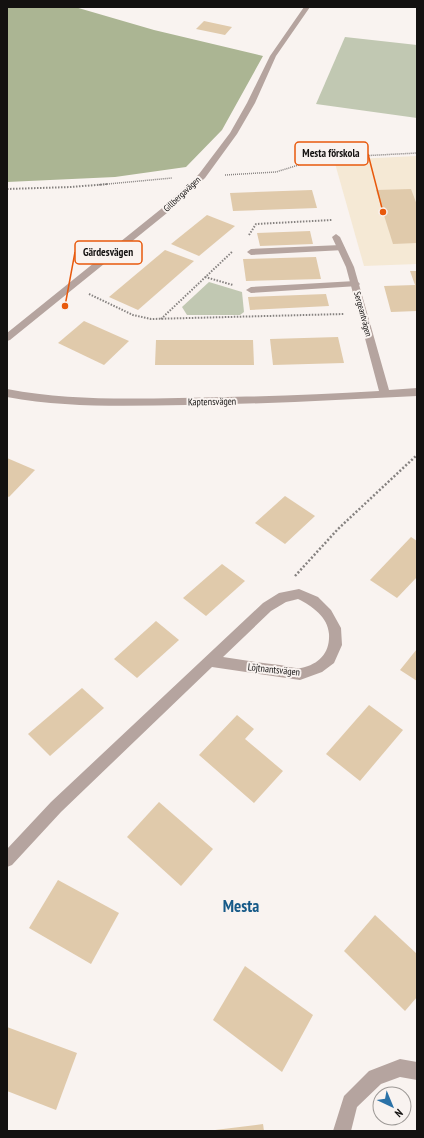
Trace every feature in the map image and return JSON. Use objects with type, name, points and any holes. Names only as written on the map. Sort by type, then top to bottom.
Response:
[{"type":"street","name":"Gillbergavägen","points":[[7,338],[164,211],[202,176],[232,134],[251,103],[273,56],[307,7]]},
{"type":"street","name":"Sergeantvägen","points":[[336,237],[350,267],[385,394]]},
{"type":"street","points":[[251,252],[341,248]]},
{"type":"street","points":[[251,290],[355,284]]},
{"type":"street","name":"Kaptensvägen","points":[[7,393],[60,400],[134,402],[326,398],[417,392]]},
{"type":"street","name":"Löjtnantsvägen","points":[[7,860],[56,807],[266,607],[283,597],[299,594],[314,601],[327,614],[335,628],[336,645],[329,659],[317,668],[300,674],[210,661]]},
{"type":"street","points":[[342,1131],[350,1102],[375,1077],[400,1068],[417,1071]]},
{"type":"path","points":[[7,189],[71,187],[202,176],[276,172],[321,158],[417,153]]},
{"type":"path","points":[[205,277],[251,290]]},
{"type":"path","points":[[72,286],[133,315],[152,319],[363,314]]},
{"type":"path","points":[[293,596],[291,583],[306,562],[417,455]]},
{"type":"shaded area","points":[[417,156],[417,264],[364,266],[334,160]]},
{"type":"green space","points":[[7,7],[75,7],[154,30],[263,56],[222,130],[186,167],[115,177],[7,182]]},
{"type":"green space","points":[[345,37],[417,45],[417,118],[316,104]]},
{"type":"green space","points":[[209,282],[242,292],[244,312],[240,315],[187,315],[182,307]]},
{"type":"building","points":[[204,21],[232,27],[225,35],[196,29]]},
{"type":"building","points":[[411,189],[417,205],[417,243],[393,244],[376,190]]},
{"type":"building","points":[[312,190],[317,208],[233,211],[230,193]]},
{"type":"building","points":[[207,215],[235,226],[199,256],[171,244]]},
{"type":"building","points":[[310,231],[313,244],[260,246],[257,233]]},
{"type":"building","points":[[165,250],[194,261],[138,310],[109,297]]},
{"type":"building","points":[[316,257],[321,279],[246,281],[243,259]]},
{"type":"building","points":[[410,271],[417,271],[417,311],[391,312],[384,286],[415,285]]},
{"type":"building","points":[[326,294],[329,306],[250,310],[248,297]]},
{"type":"building","points":[[84,321],[129,341],[104,365],[58,343]]},
{"type":"building","points":[[338,337],[344,363],[273,365],[270,339]]},
{"type":"building","points":[[156,340],[253,340],[254,365],[155,365]]},
{"type":"building","points":[[7,458],[35,470],[9,497],[7,496]]},
{"type":"building","points":[[285,496],[315,516],[285,544],[255,523]]},
{"type":"building","points":[[411,537],[417,541],[417,577],[397,598],[370,580]]},
{"type":"building","points":[[222,564],[245,581],[206,616],[183,598]]},
{"type":"building","points":[[156,621],[179,640],[137,678],[114,659]]},
{"type":"building","points":[[417,649],[417,681],[400,670]]},
{"type":"building","points":[[82,688],[104,708],[50,756],[28,734]]},
{"type":"building","points":[[369,705],[403,730],[360,781],[326,754]]},
{"type":"building","points":[[237,715],[254,729],[245,739],[283,771],[254,803],[199,755]]},
{"type":"building","points":[[159,802],[213,849],[181,886],[127,837]]},
{"type":"building","points":[[58,880],[119,913],[91,964],[29,928]]},
{"type":"building","points":[[375,915],[417,954],[417,997],[405,1011],[344,951]]},
{"type":"building","points":[[245,966],[313,1015],[282,1072],[213,1020]]},
{"type":"building","points":[[7,1027],[77,1053],[56,1110],[7,1091]]},
{"type":"building","points":[[263,1124],[264,1131],[215,1131],[215,1130]]},
{"type":"place","name":"Mesta förskola","points":[[383,212]]},
{"type":"place","name":"Gärdesvägen","points":[[65,306]]},
{"type":"district","name":"Mesta","points":[[241,906]]}]
